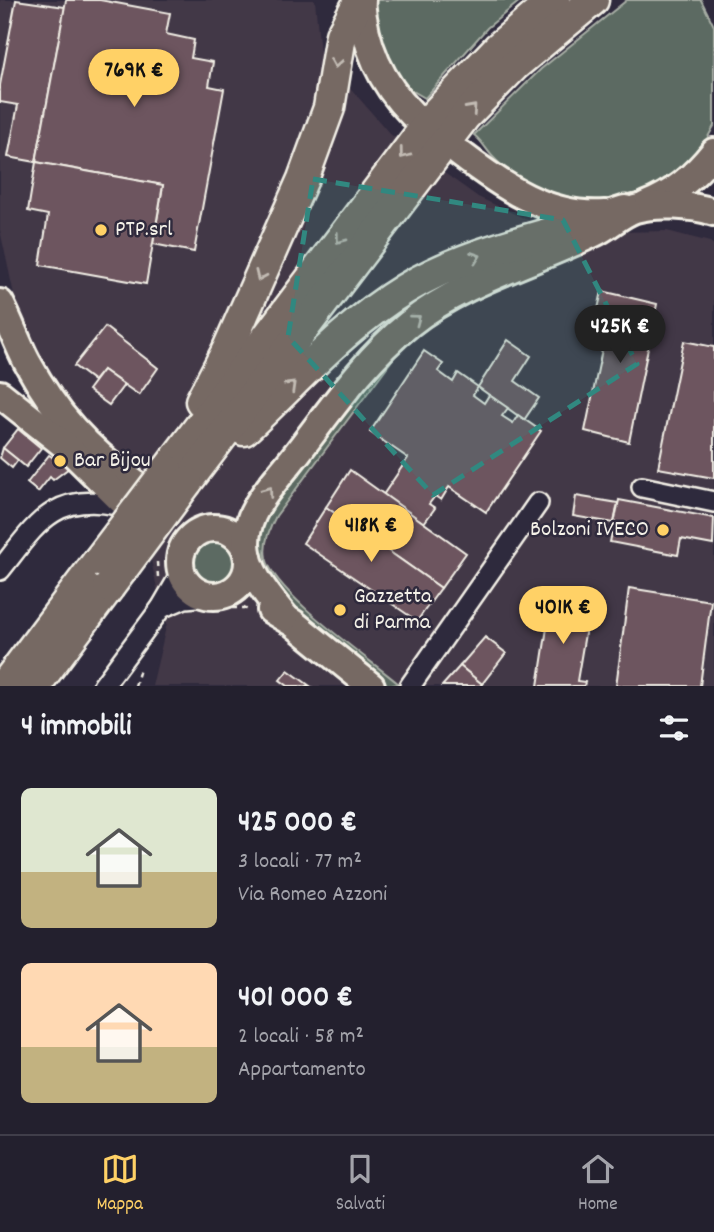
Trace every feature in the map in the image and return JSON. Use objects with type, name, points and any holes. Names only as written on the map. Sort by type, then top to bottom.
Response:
[{"type":"highway","points":[[177,476],[226,351],[303,178],[329,108],[341,36],[361,0]]},
{"type":"highway","points":[[35,686],[104,574],[177,476],[430,120],[485,61],[554,0]]},
{"type":"highway","points":[[177,476],[465,116],[522,59],[593,0]]},
{"type":"highway","points":[[177,476],[350,331],[404,290],[433,274],[475,257],[630,210]]},
{"type":"highway","points":[[4,686],[104,574]]},
{"type":"main road","points":[[361,0],[364,31],[373,58],[387,85],[412,114]]},
{"type":"main road","points":[[215,600],[242,581],[248,565],[248,526],[262,499],[339,400],[402,330],[425,312],[468,288],[595,233],[630,210],[674,191],[696,173],[714,152]]},
{"type":"main road","points":[[459,153],[499,183],[542,205],[579,214],[597,215],[685,206],[714,212]]},
{"type":"main road","points":[[0,303],[27,362],[56,408],[94,453],[124,496]]},
{"type":"main road","points":[[0,394],[124,496]]},
{"type":"main road","points":[[184,518],[234,535],[242,543],[260,582],[285,617]]},
{"type":"main road","points":[[213,528],[196,533],[185,545],[181,556],[186,582],[215,600],[250,599],[285,617],[371,686]]},
{"type":"main road","points":[[160,550],[182,572]]},
{"type":"street","points":[[76,503],[82,497],[86,478],[86,467],[82,461]]},
{"type":"street","points":[[642,487],[714,502]]},
{"type":"street","points":[[0,570],[41,520],[56,510],[83,501],[124,496]]},
{"type":"street","points":[[410,686],[538,503]]},
{"type":"street","points":[[103,686],[160,608],[182,572]]},
{"type":"street","points":[[160,608],[185,598],[215,600]]},
{"type":"path","points":[[156,584],[160,550]]},
{"type":"path","points":[[215,600],[251,611]]},
{"type":"highlighted area","points":[[313,179],[563,220],[637,364],[433,495],[288,337]]},
{"type":"shaded area","points":[[0,0],[315,0],[320,53],[390,134],[478,197],[543,227],[614,232],[667,231],[714,245],[714,686],[152,686],[167,623],[161,608],[132,467],[53,395],[26,350],[0,230]]},
{"type":"green space","points":[[373,0],[521,0],[487,28],[425,98],[401,84],[379,40]]},
{"type":"green space","points":[[627,0],[701,0],[714,26],[714,126],[703,146],[682,170],[655,188],[635,196],[602,202],[559,197],[509,175],[474,135],[541,69]]},
{"type":"green space","points":[[413,332],[276,516],[265,547],[266,558],[273,573],[286,589],[324,625],[399,684],[388,686],[286,604],[258,563],[260,522],[331,421]]},
{"type":"green space","points":[[214,540],[230,546],[236,562],[230,578],[214,584],[198,578],[192,562],[198,546]]},
{"type":"building","points":[[16,0],[65,7],[36,162],[8,157],[18,105],[0,102],[0,85]]},
{"type":"building","points":[[66,0],[100,0],[170,13],[166,34],[194,40],[191,58],[213,62],[209,86],[224,89],[194,252],[153,244],[163,185],[36,162]]},
{"type":"building","name":"PTP.srl","points":[[36,162],[163,185],[146,284],[40,265],[48,215],[28,211]]},
{"type":"building","points":[[602,291],[657,304],[629,442],[585,431],[608,321],[596,318]]},
{"type":"building","points":[[105,327],[158,368],[139,395],[103,370],[94,381],[74,366]]},
{"type":"building","points":[[508,340],[531,356],[515,381],[539,398],[524,420],[478,387]]},
{"type":"building","points":[[684,341],[714,347],[714,478],[658,468]]},
{"type":"building","points":[[424,351],[443,364],[438,371],[453,382],[458,373],[478,387],[473,395],[484,403],[489,395],[508,408],[502,416],[513,423],[518,415],[541,431],[486,512],[449,487],[441,500],[435,496],[429,504],[435,508],[424,523],[383,495],[408,458],[370,432]]},
{"type":"building","points":[[103,370],[124,385],[109,405],[88,390]]},
{"type":"building","points":[[18,429],[41,448],[26,467],[3,448]]},
{"type":"building","points":[[3,448],[18,460],[12,468],[0,458]]},
{"type":"building","points":[[49,455],[69,468],[53,480],[50,477],[38,492],[27,483]]},
{"type":"building","points":[[350,470],[466,553],[441,588],[326,507]]},
{"type":"building","points":[[576,496],[618,503],[614,523],[573,516]]},
{"type":"building","name":"Bolzoni IVECO","points":[[619,500],[714,518],[713,545],[681,539],[678,555],[610,542]]},
{"type":"building","points":[[326,507],[441,588],[417,621],[303,543]]},
{"type":"building","points":[[629,588],[711,601],[700,686],[616,686]]},
{"type":"building","points":[[551,602],[589,610],[577,681],[585,682],[584,686],[538,686]]},
{"type":"building","points":[[485,637],[506,653],[482,684],[460,666]]},
{"type":"building","points":[[460,666],[482,684],[442,686]]},
{"type":"building","points":[[288,670],[310,686],[288,686],[280,680]]},
{"type":"place","name":"PTP.srl","points":[[101,230]]},
{"type":"place","name":"Bar Bijou","points":[[60,461]]},
{"type":"place","name":"Bolzoni IVECO","points":[[663,530]]},
{"type":"place","name":"Gazzetta di Parma","points":[[340,610]]}]
